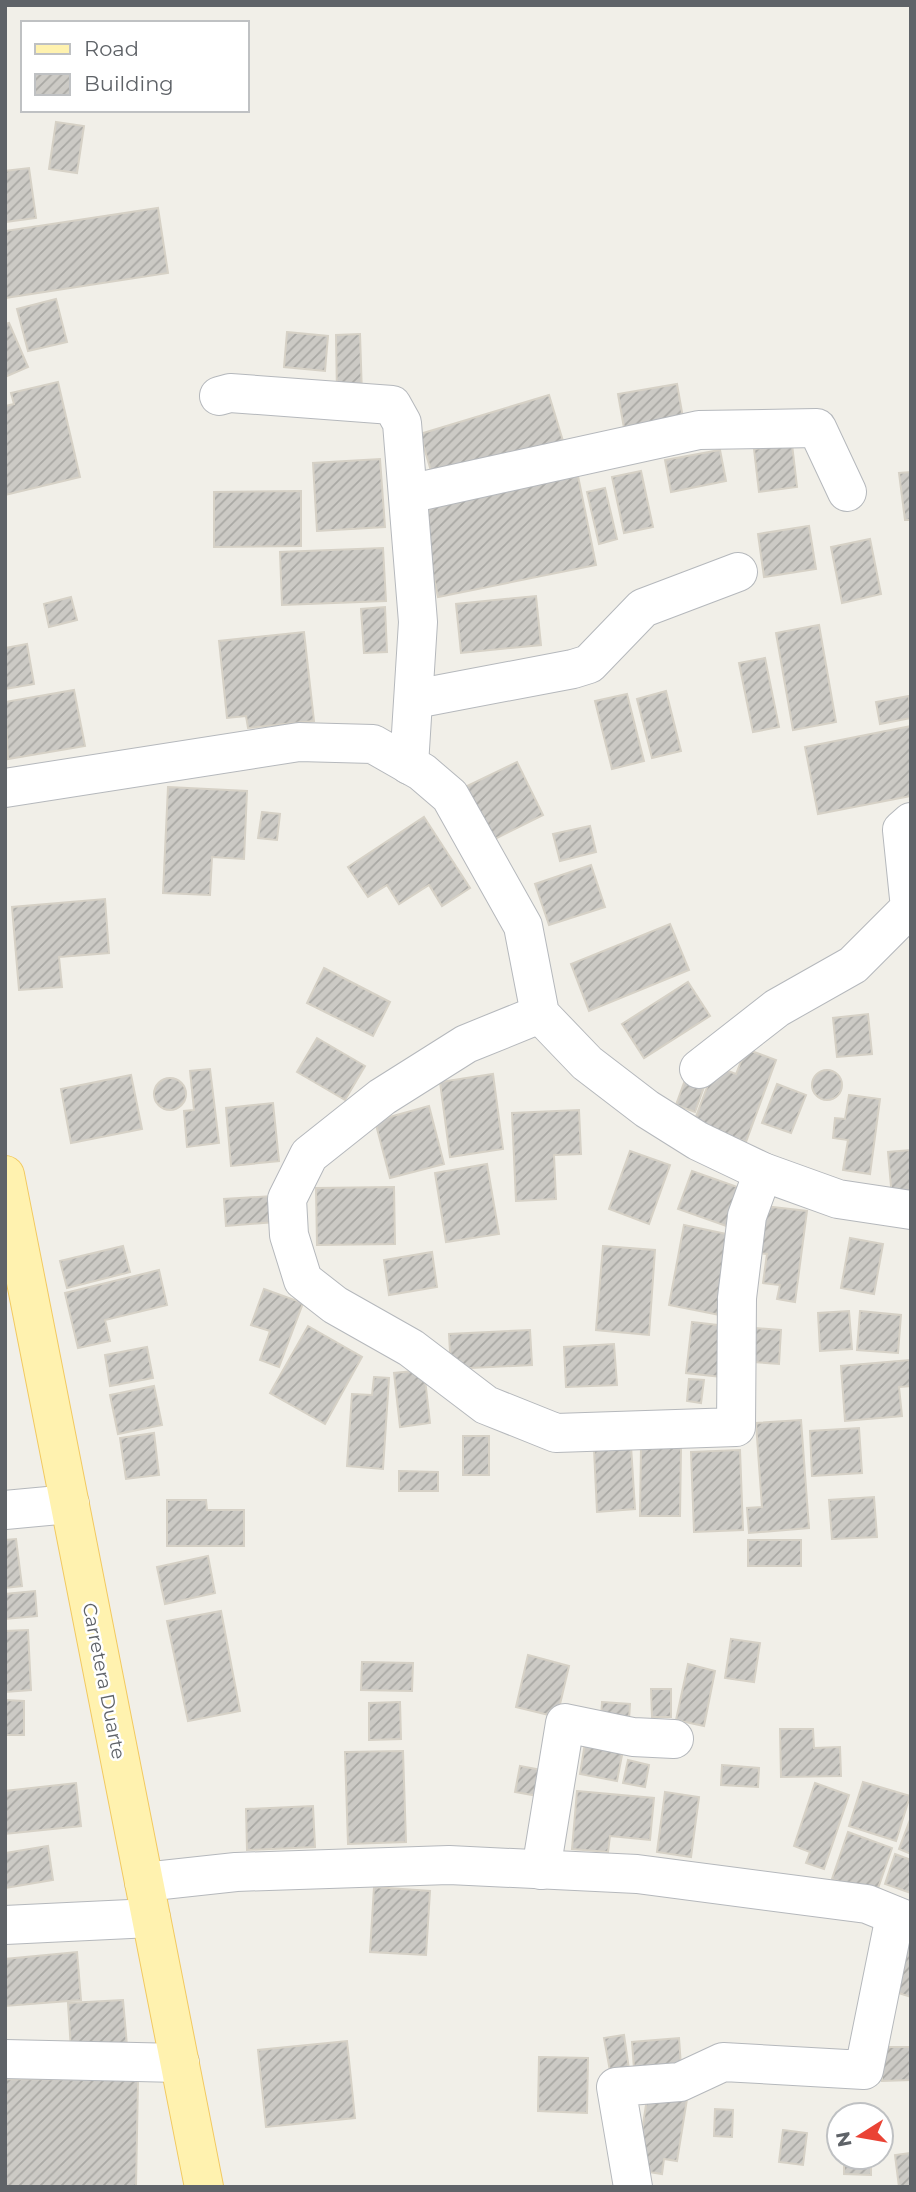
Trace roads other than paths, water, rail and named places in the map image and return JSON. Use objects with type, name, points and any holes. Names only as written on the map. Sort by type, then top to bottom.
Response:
[{"type":"main road","name":"Carretera Duarte","points":[[5,1175],[204,2187]]},
{"type":"street","points":[[219,396],[230,393],[392,405],[402,423],[418,622],[409,765]]},
{"type":"street","points":[[408,494],[699,430],[817,428],[847,492]]},
{"type":"street","points":[[415,699],[573,670],[589,664],[643,608],[738,572]]},
{"type":"street","points":[[5,789],[299,742],[373,744],[409,765],[450,796],[523,926],[540,1014],[587,1063],[647,1109],[698,1141],[763,1172],[838,1199],[911,1210]]},
{"type":"street","points":[[699,1069],[777,1008],[853,965],[910,908],[902,831],[911,822]]},
{"type":"street","points":[[540,1014],[456,1051],[382,1097],[309,1156],[288,1199],[289,1235],[303,1280],[335,1305],[411,1348],[486,1405],[556,1433],[736,1427],[737,1298],[747,1216],[763,1172]]},
{"type":"street","points":[[5,1510],[70,1504]]},
{"type":"street","points":[[541,1870],[565,1723],[632,1737],[674,1739]]},
{"type":"street","points":[[5,1926],[147,1900],[236,1872],[449,1865],[637,1874],[775,1895],[867,1904],[903,1919],[864,2070],[723,2062],[680,2082],[616,2087],[633,2187]]},
{"type":"street","points":[[5,2059],[180,2063]]}]
